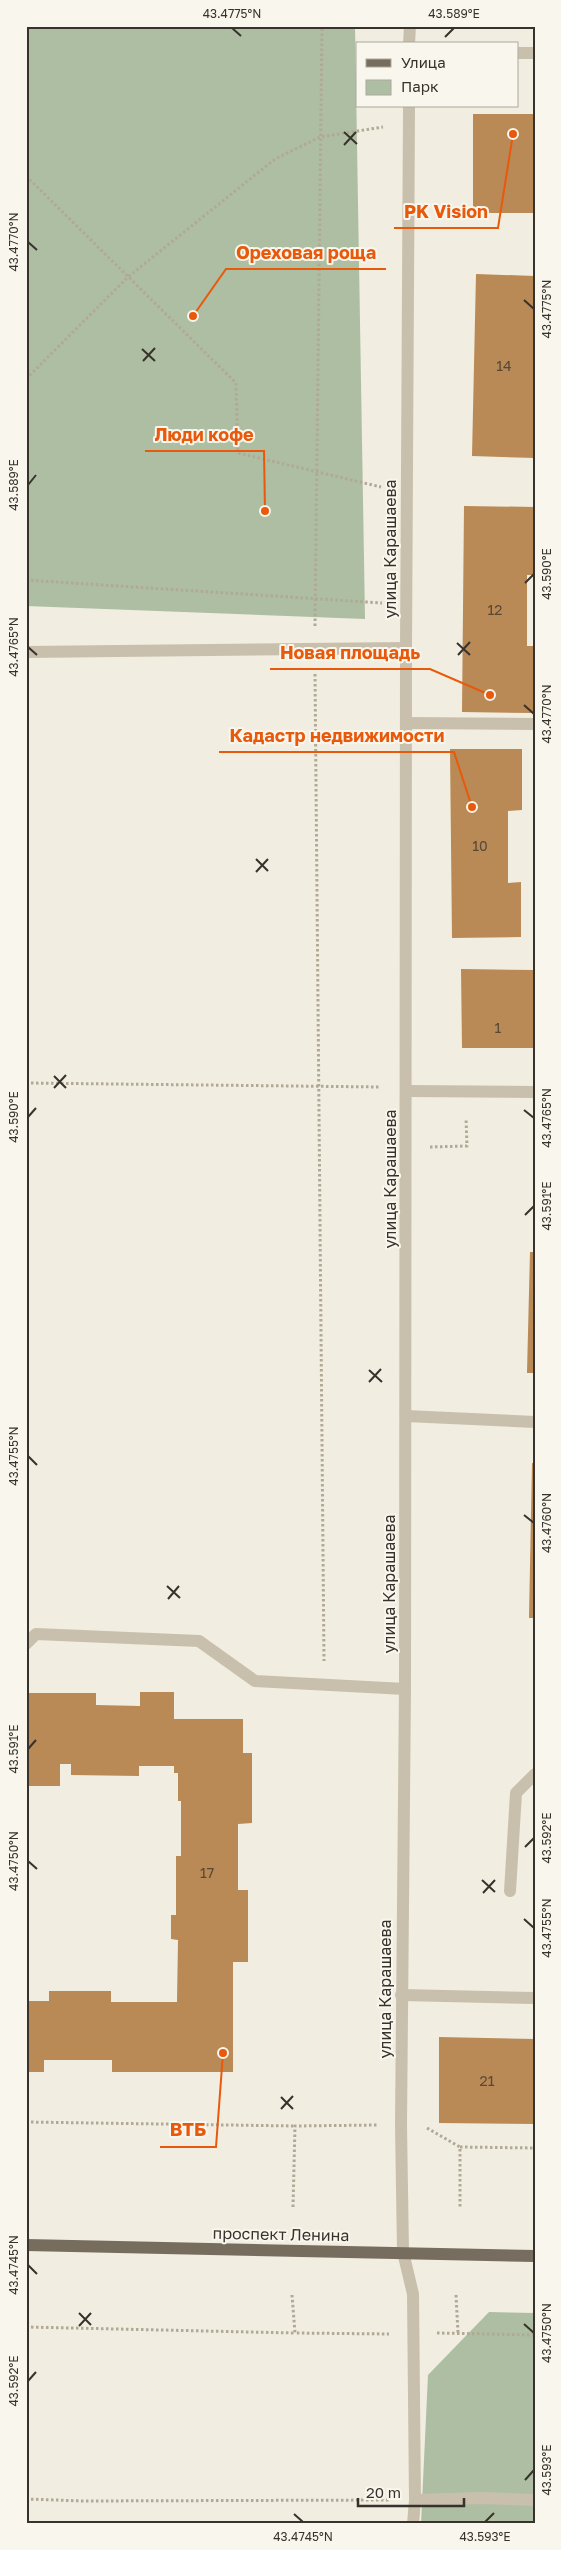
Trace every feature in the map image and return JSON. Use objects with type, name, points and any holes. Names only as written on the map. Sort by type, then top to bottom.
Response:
[{"type":"main road","name":"проспект Ленина","points":[[26,2245],[535,2256]]},
{"type":"street","points":[[410,26],[410,42]]},
{"type":"street","points":[[518,53],[535,53]]},
{"type":"street","name":"улица Карашаева","points":[[409,108],[406,648],[405,1689],[401,1996],[403,2252],[413,2294],[414,2500],[412,2524]]},
{"type":"street","points":[[26,652],[406,648]]},
{"type":"street","points":[[406,724],[535,724]]},
{"type":"street","points":[[407,1091],[535,1092]]},
{"type":"street","points":[[406,1416],[535,1422]]},
{"type":"street","points":[[26,1644],[36,1634],[199,1641],[255,1682],[405,1689]]},
{"type":"street","points":[[510,1891],[516,1793],[535,1774]]},
{"type":"street","points":[[401,1996],[535,1998]]},
{"type":"street","points":[[414,2500],[482,2498],[535,2500]]},
{"type":"path","points":[[322,26],[315,649],[324,1685]]},
{"type":"path","points":[[26,380],[128,277],[275,159],[320,137],[383,127]]},
{"type":"path","points":[[26,176],[236,383],[238,453],[385,488]]},
{"type":"path","points":[[26,580],[385,603],[385,648]]},
{"type":"path","points":[[26,1084],[386,1087]]},
{"type":"path","points":[[425,1147],[467,1146],[466,1118]]},
{"type":"path","points":[[26,2122],[295,2126],[378,2125]]},
{"type":"path","points":[[293,2207],[295,2126]]},
{"type":"path","points":[[422,2126],[460,2147],[535,2148]]},
{"type":"path","points":[[460,2147],[460,2208]]},
{"type":"path","points":[[456,2295],[458,2333]]},
{"type":"path","points":[[292,2296],[295,2333]]},
{"type":"path","points":[[26,2327],[393,2334]]},
{"type":"path","points":[[429,2333],[535,2335]]},
{"type":"path","points":[[26,2499],[84,2501],[414,2500]]},
{"type":"green space","points":[[26,26],[355,26],[365,619],[26,606]]},
{"type":"green space","points":[[489,2312],[535,2313],[535,2524],[421,2524],[428,2375]]},
{"type":"building","points":[[473,114],[535,114],[535,213],[473,213]]},
{"type":"building","points":[[476,274],[535,276],[535,458],[472,456]]},
{"type":"building","points":[[464,506],[535,507],[535,575],[527,575],[527,646],[535,646],[535,713],[462,712]]},
{"type":"building","points":[[450,749],[522,749],[522,810],[508,811],[508,883],[521,882],[521,937],[452,938]]},
{"type":"building","points":[[461,969],[535,970],[535,1048],[462,1048]]},
{"type":"building","points":[[530,1252],[535,1252],[535,1373],[527,1373]]},
{"type":"building","points":[[532,1463],[535,1463],[535,1618],[529,1618]]},
{"type":"building","points":[[140,1692],[174,1692],[174,1719],[243,1719],[243,1753],[252,1753],[252,1823],[238,1824],[238,1890],[248,1890],[248,1962],[233,1962],[233,2072],[112,2072],[112,2060],[44,2060],[44,2072],[26,2072],[26,2001],[49,2001],[49,1991],[111,1991],[111,2002],[177,2002],[178,1940],[171,1939],[171,1915],[176,1915],[176,1856],[181,1856],[181,1801],[178,1801],[178,1773],[174,1773],[174,1766],[139,1766],[139,1776],[71,1775],[71,1764],[60,1764],[60,1786],[26,1786],[26,1693],[96,1693],[96,1705],[140,1706]]},
{"type":"building","points":[[439,2037],[535,2039],[535,2124],[439,2123]]},
{"type":"place","name":"PK Vision","points":[[513,134]]},
{"type":"place","name":"Ореховая роща","points":[[193,316]]},
{"type":"place","name":"Люди кофе","points":[[265,511]]},
{"type":"place","name":"Новая площадь","points":[[490,695]]},
{"type":"place","name":"Кадастр недвижимости","points":[[472,807]]},
{"type":"place","name":"ВТБ","points":[[223,2053]]}]
